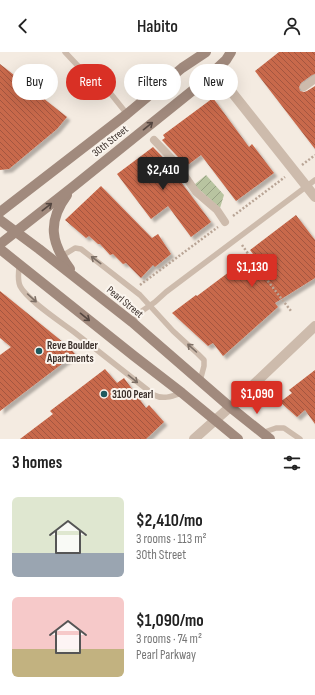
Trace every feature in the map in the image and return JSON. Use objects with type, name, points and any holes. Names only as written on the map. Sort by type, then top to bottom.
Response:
[{"type":"main road","name":"30th Street","points":[[0,212],[127,114],[182,68],[206,52]]},
{"type":"main road","name":"30th Street","points":[[222,64],[231,52]]},
{"type":"main road","name":"30th Street","points":[[0,244],[189,93]]},
{"type":"main road","points":[[74,186],[60,205],[55,218],[54,240],[62,256],[77,279]]},
{"type":"main road","name":"Pearl Street","points":[[0,220],[132,322],[230,407],[266,436]]},
{"type":"main road","points":[[0,249],[238,439]]},
{"type":"street","points":[[304,87],[315,79]]},
{"type":"street","points":[[238,98],[311,183],[315,197]]},
{"type":"street","points":[[154,140],[175,162],[196,192],[217,210],[225,222]]},
{"type":"street","points":[[194,439],[315,326]]},
{"type":"lane","points":[[65,52],[79,67],[107,89],[127,114]]},
{"type":"lane","points":[[71,58],[75,52]]},
{"type":"lane","points":[[132,322],[142,311],[311,183]]},
{"type":"lane","points":[[62,256],[75,248],[81,249],[140,295],[172,331],[204,360],[200,381]]},
{"type":"lane","points":[[19,264],[18,279],[21,287],[42,307],[154,395],[162,398],[182,393]]},
{"type":"lane","points":[[266,436],[276,428],[284,428],[300,439]]},
{"type":"path","points":[[238,238],[264,276],[291,311]]},
{"type":"green space","points":[[206,175],[224,195],[220,208],[194,185]]},
{"type":"building","points":[[279,52],[315,52],[315,74],[301,83],[299,87],[300,91],[304,92],[315,86],[315,149],[255,71]]},
{"type":"building","points":[[0,64],[12,73],[12,100],[46,100],[67,117],[57,129],[9,169],[0,170]]},
{"type":"building","points":[[210,100],[214,100],[249,147],[252,144],[274,173],[236,201],[201,155],[185,167],[179,158],[162,140],[165,138],[163,135]]},
{"type":"building","points":[[153,147],[171,166],[176,173],[175,174],[211,222],[191,237],[168,206],[151,219],[117,174]]},
{"type":"building","points":[[101,186],[152,238],[158,234],[171,254],[155,267],[153,265],[141,278],[126,263],[123,264],[113,254],[110,255],[100,244],[89,236],[86,238],[65,220]]},
{"type":"building","points":[[296,215],[315,240],[315,278],[275,303],[278,307],[223,356],[213,343],[208,346],[172,313],[253,254],[250,250]]},
{"type":"building","name":"Reve Boulder Apartments","points":[[0,291],[69,347],[75,354],[0,411],[0,355],[11,347],[0,338]]},
{"type":"building","name":"3100 Pearl","points":[[105,369],[117,383],[124,378],[146,408],[149,405],[164,422],[146,439],[20,439],[53,414],[50,411]]},
{"type":"building","points":[[315,370],[315,424],[305,410],[297,417],[280,402],[292,393],[289,390]]},
{"type":"place","name":"Reve Boulder Apartments","points":[[39,351]]},
{"type":"place","name":"3100 Pearl","points":[[104,394]]}]
